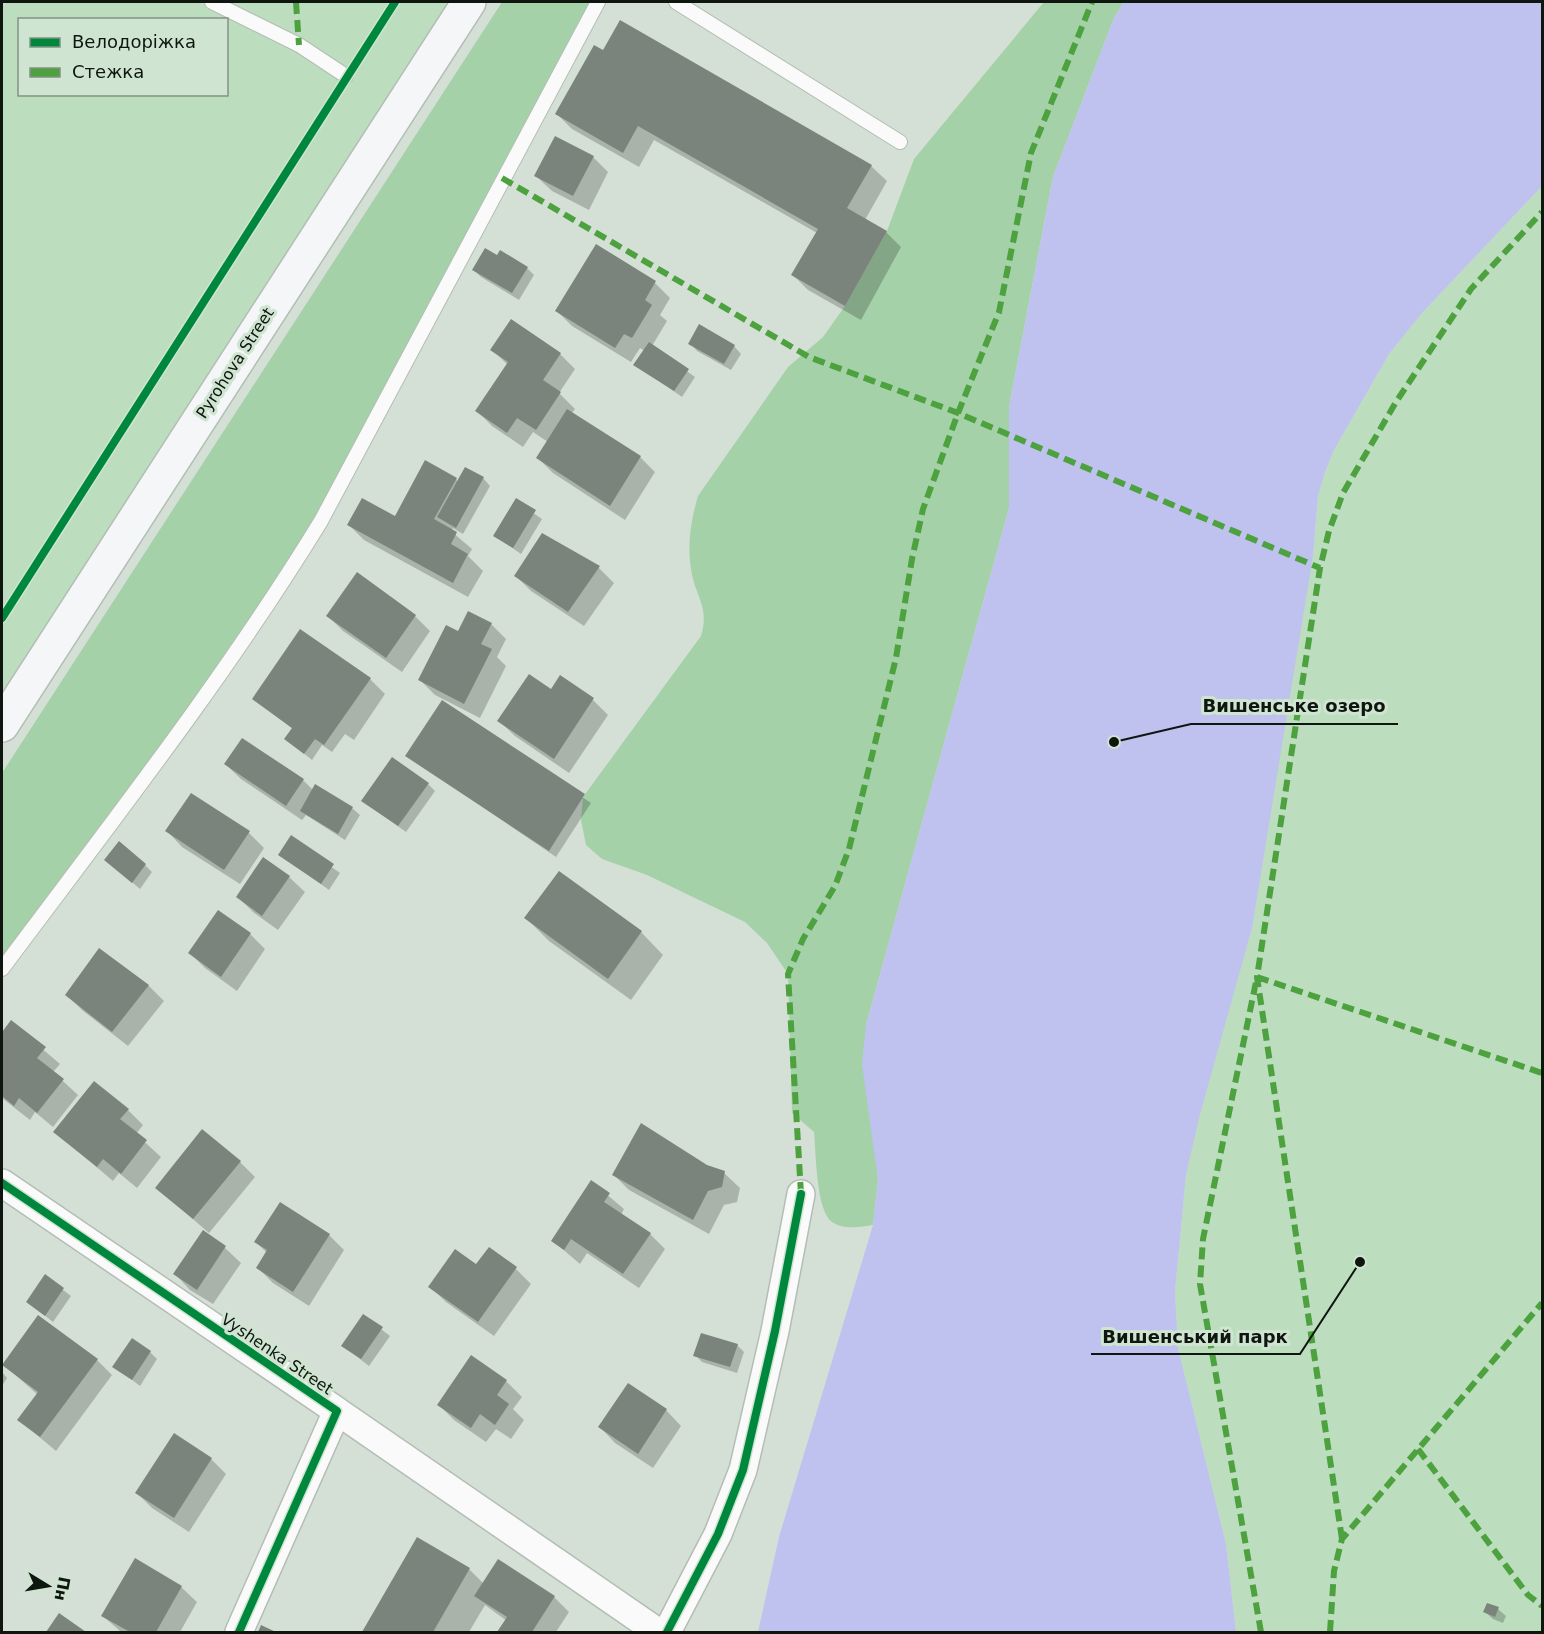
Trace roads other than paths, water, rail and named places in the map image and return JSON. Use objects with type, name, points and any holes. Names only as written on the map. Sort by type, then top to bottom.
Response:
[{"type":"main road","name":"Pyrohova Street","points":[[2,725],[470,2]]},
{"type":"street","name":"Vyshenka Street","points":[[2,1183],[337,1411],[239,1632]]},
{"type":"street","points":[[667,1632],[718,1534],[743,1470],[771,1352],[801,1194]]},
{"type":"street","points":[[337,1411],[658,1632]]},
{"type":"lane","points":[[212,2],[299,45],[346,76]]},
{"type":"lane","points":[[2,969],[242,645],[283,583],[321,521],[598,2]]},
{"type":"lane","points":[[676,2],[900,142]]},
{"type":"water","points":[[1124,2],[1542,2],[1542,186],[1422,313],[1389,354],[1334,450],[1325,472],[1318,496],[1313,556],[1252,928],[1199,1118],[1186,1175],[1175,1291],[1178,1348],[1226,1544],[1236,1632],[758,1632],[779,1537],[873,1225],[878,1180],[862,1064],[866,1025],[1009,508],[1009,407],[1053,177],[1114,18]]},
{"type":"place","name":"Вишенське озеро","points":[[1114,742]]},
{"type":"place","name":"Вишенський парк","points":[[1360,1262]]}]
